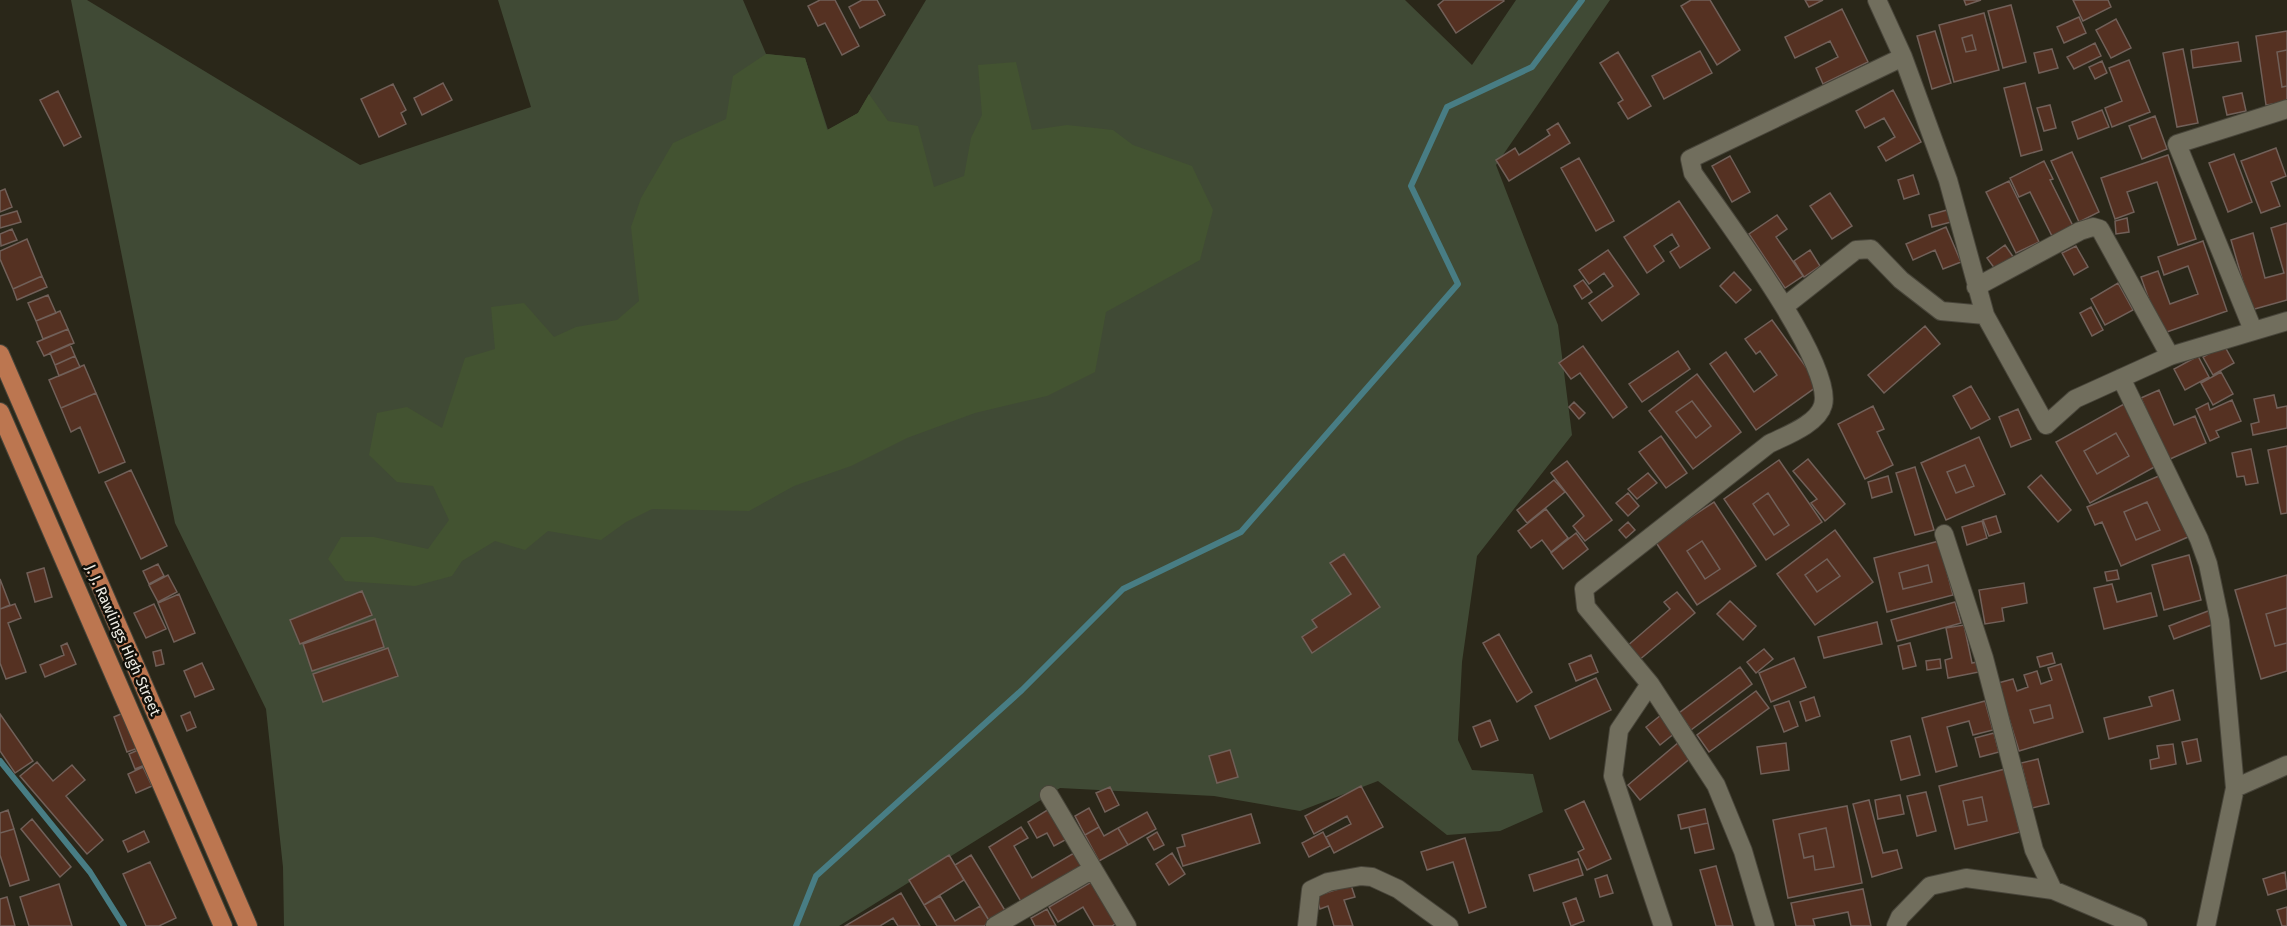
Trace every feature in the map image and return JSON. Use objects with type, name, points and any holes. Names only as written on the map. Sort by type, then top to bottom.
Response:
[{"type":"main road","name":"J. J. Rawlings High Street","points":[[0,354],[248,926]]},
{"type":"main road","name":"J. J. Rawlings High Street","points":[[0,412],[224,926]]},
{"type":"street","points":[[1877,0],[1903,57],[1948,180],[1984,315],[2046,425],[2075,399],[2170,356],[2287,321]]},
{"type":"street","points":[[1765,926],[1743,851],[1716,785],[1650,684],[1586,607],[1584,589],[1769,444],[1800,428],[1823,407],[1824,392],[1818,370],[1785,306],[1693,173],[1690,159],[1903,57]]},
{"type":"street","points":[[2253,330],[2177,144],[2287,109]]},
{"type":"street","points":[[1976,287],[2080,231],[2088,228],[2100,229],[2170,356]]},
{"type":"street","points":[[1785,306],[1857,250],[1871,249],[1901,280],[1941,311],[1984,315]]},
{"type":"street","points":[[2121,378],[2183,503],[2208,564],[2220,621],[2235,788],[2206,926]]},
{"type":"street","points":[[1944,534],[1984,658],[2034,850],[2053,890]]},
{"type":"street","points":[[1650,684],[1619,730],[1613,776],[1663,926]]},
{"type":"street","points":[[2235,788],[2287,765]]},
{"type":"street","points":[[1049,795],[1127,926]]},
{"type":"street","points":[[995,926],[1093,869]]},
{"type":"street","points":[[1310,922],[1311,890],[1320,884],[1362,876],[1372,877],[1398,889],[1449,926]]},
{"type":"street","points":[[1896,926],[1930,886],[1966,878],[2053,890],[2133,925]]},
{"type":"green space","points":[[71,0],[87,0],[360,165],[531,107],[498,0],[743,0],[766,54],[805,58],[828,130],[858,113],[926,0],[1405,0],[1472,65],[1516,0],[1610,0],[1496,165],[1558,325],[1572,435],[1477,556],[1462,662],[1458,740],[1472,770],[1533,774],[1543,812],[1500,831],[1447,835],[1378,781],[1300,811],[1214,796],[1060,788],[839,926],[284,926],[283,867],[266,709],[175,523]]},
{"type":"green space","points":[[766,54],[805,58],[827,130],[858,113],[869,94],[888,121],[918,126],[934,187],[964,176],[971,138],[982,115],[978,65],[1016,62],[1032,130],[1067,125],[1113,130],[1133,145],[1192,166],[1213,210],[1200,260],[1106,312],[1095,372],[1047,396],[975,413],[907,438],[851,466],[794,486],[749,511],[652,509],[626,522],[601,540],[548,531],[525,550],[495,541],[462,561],[452,576],[415,586],[345,581],[328,559],[341,537],[374,537],[428,549],[449,520],[433,486],[397,482],[369,455],[377,413],[407,407],[442,428],[465,358],[495,349],[491,307],[524,303],[554,337],[576,327],[617,320],[639,301],[631,227],[641,198],[673,143],[726,119],[733,76]]},
{"type":"building","points":[[820,0],[835,0],[859,46],[842,55],[825,23],[818,26],[808,6]]},
{"type":"building","points":[[862,0],[877,0],[885,15],[860,28],[849,7]]},
{"type":"building","points":[[1444,0],[1504,1],[1456,33],[1438,5]]},
{"type":"building","points":[[1691,0],[1710,0],[1740,50],[1717,65],[1681,6]]},
{"type":"building","points":[[1805,0],[1823,0],[1809,7]]},
{"type":"building","points":[[1964,0],[1981,0],[1966,5]]},
{"type":"building","points":[[2073,0],[2108,0],[2111,7],[2083,21]]},
{"type":"building","points":[[2011,5],[2026,62],[2003,68],[1988,11]]},
{"type":"building","points":[[1842,9],[1868,62],[1823,84],[1816,68],[1838,57],[1830,41],[1795,58],[1785,37]]},
{"type":"building","points":[[1984,13],[1999,70],[1954,82],[1939,25]],"holes":[[[1972,35],[1976,50],[1966,52],[1962,38]]]},
{"type":"building","points":[[2079,17],[2086,33],[2064,43],[2057,27]]},
{"type":"building","points":[[2116,19],[2131,48],[2111,58],[2096,30]]},
{"type":"building","points":[[1935,31],[1951,83],[1932,89],[1917,36]]},
{"type":"building","points":[[2287,31],[2287,50],[2277,52],[2282,87],[2287,86],[2287,102],[2266,105],[2256,36]]},
{"type":"building","points":[[1972,35],[1976,50],[1966,52],[1962,38]]},
{"type":"building","points":[[2238,42],[2241,61],[2193,68],[2191,50]]},
{"type":"building","points":[[2095,43],[2101,56],[2074,69],[2067,57]]},
{"type":"building","points":[[2052,49],[2058,68],[2039,73],[2034,53]]},
{"type":"building","points":[[2183,49],[2198,123],[2177,127],[2163,53]]},
{"type":"building","points":[[2287,50],[2287,86],[2282,87],[2277,52]]},
{"type":"building","points":[[1700,51],[1712,73],[1664,99],[1652,76]]},
{"type":"building","points":[[1618,52],[1651,106],[1628,119],[1618,103],[1623,100],[1600,63]]},
{"type":"building","points":[[2129,60],[2150,112],[2112,127],[2105,108],[2122,101],[2109,68]]},
{"type":"building","points":[[2102,61],[2107,73],[2095,79],[2089,67]]},
{"type":"building","points":[[443,83],[452,100],[422,115],[414,98]]},
{"type":"building","points":[[2025,83],[2042,150],[2021,156],[2004,88]]},
{"type":"building","points":[[393,84],[406,110],[401,113],[406,124],[379,137],[361,99]]},
{"type":"building","points":[[1893,90],[1921,142],[1886,161],[1878,147],[1895,137],[1884,118],[1865,128],[1856,111]]},
{"type":"building","points":[[58,91],[81,137],[64,146],[40,100]]},
{"type":"building","points":[[2242,93],[2246,111],[2227,115],[2223,97]]},
{"type":"building","points":[[2050,105],[2056,128],[2044,131],[2037,108]]},
{"type":"building","points":[[2102,110],[2109,127],[2078,139],[2072,122]]},
{"type":"building","points":[[2155,116],[2167,149],[2142,159],[2129,126]]},
{"type":"building","points":[[1558,123],[1570,143],[1509,181],[1496,160],[1515,148],[1519,155],[1550,135],[1547,130]]},
{"type":"building","points":[[2276,148],[2286,176],[2271,182],[2280,206],[2261,213],[2241,161]]},
{"type":"building","points":[[2072,152],[2099,212],[2079,222],[2051,161]]},
{"type":"building","points":[[2234,154],[2252,202],[2228,212],[2209,163]]},
{"type":"building","points":[[2168,155],[2196,239],[2178,245],[2157,182],[2127,192],[2134,212],[2115,219],[2101,178]]},
{"type":"building","points":[[1730,156],[1750,192],[1732,202],[1712,166]]},
{"type":"building","points":[[1579,158],[1614,221],[1596,231],[1561,168]]},
{"type":"building","points":[[2044,161],[2053,179],[2050,180],[2073,226],[2052,236],[2030,192],[2019,197],[2010,178]]},
{"type":"building","points":[[1913,175],[1919,194],[1904,199],[1898,180]]},
{"type":"building","points":[[2009,181],[2039,242],[2016,253],[1986,192]]},
{"type":"building","points":[[5,189],[12,207],[0,212],[0,191]]},
{"type":"building","points":[[1830,193],[1852,226],[1832,239],[1810,206]]},
{"type":"building","points":[[1679,201],[1710,248],[1680,268],[1670,252],[1679,246],[1672,234],[1654,246],[1664,261],[1647,273],[1624,237]]},
{"type":"building","points":[[1947,210],[1951,222],[1932,227],[1929,215]]},
{"type":"building","points":[[17,211],[21,222],[0,228],[0,216]]},
{"type":"building","points":[[1777,215],[1787,229],[1776,237],[1803,276],[1785,288],[1749,234]]},
{"type":"building","points":[[2127,218],[2129,232],[2116,234],[2115,221]]},
{"type":"building","points":[[2287,223],[2287,300],[2251,310],[2231,240],[2253,233],[2265,278],[2284,273],[2271,228]]},
{"type":"building","points":[[1946,227],[1961,262],[1943,269],[1935,250],[1913,260],[1906,244]]},
{"type":"building","points":[[12,229],[17,240],[1,246],[0,234]]},
{"type":"building","points":[[27,239],[42,276],[13,289],[0,259],[0,251]]},
{"type":"building","points":[[2203,241],[2227,311],[2161,334],[2141,277],[2158,271],[2170,304],[2198,294],[2188,266],[2164,275],[2158,257]]},
{"type":"building","points":[[2005,245],[2016,261],[1998,273],[1987,258]]},
{"type":"building","points":[[2076,246],[2088,267],[2074,275],[2062,253]]},
{"type":"building","points":[[1608,250],[1639,294],[1602,321],[1589,303],[1613,286],[1604,273],[1589,284],[1579,270]]},
{"type":"building","points":[[1810,250],[1820,266],[1804,277],[1794,261]]},
{"type":"building","points":[[1734,272],[1751,290],[1736,303],[1720,286]]},
{"type":"building","points":[[42,276],[47,287],[17,300],[13,289]]},
{"type":"building","points":[[1583,280],[1592,292],[1582,299],[1574,286]]},
{"type":"building","points":[[2118,283],[2133,310],[2105,325],[2091,299]]},
{"type":"building","points":[[48,295],[56,313],[36,321],[28,303]]},
{"type":"building","points":[[2091,307],[2103,330],[2092,336],[2080,313]]},
{"type":"building","points":[[60,311],[68,329],[43,339],[36,321]]},
{"type":"building","points":[[1772,320],[1819,385],[1756,430],[1710,364],[1726,352],[1754,392],[1777,375],[1760,351],[1756,354],[1745,339]]},
{"type":"building","points":[[1925,326],[1940,344],[1884,393],[1868,375]]},
{"type":"building","points":[[68,329],[74,343],[44,356],[37,342]]},
{"type":"building","points":[[70,344],[75,356],[55,365],[50,353]]},
{"type":"building","points":[[2224,345],[2234,363],[2213,375],[2203,357]]},
{"type":"building","points":[[1583,346],[1627,407],[1613,418],[1580,373],[1571,379],[1559,363]]},
{"type":"building","points":[[1678,351],[1690,369],[1642,402],[1629,384]]},
{"type":"building","points":[[75,356],[80,367],[59,376],[55,365]]},
{"type":"building","points":[[2198,356],[2209,377],[2185,390],[2174,369]]},
{"type":"building","points":[[84,365],[96,393],[61,408],[49,380]]},
{"type":"building","points":[[2221,372],[2233,394],[2213,405],[2201,383]]},
{"type":"building","points":[[1697,374],[1741,432],[1693,469],[1649,411]],"holes":[[[1692,401],[1711,426],[1696,438],[1676,412]]]},
{"type":"building","points":[[1971,386],[1990,419],[1971,429],[1953,396]]},
{"type":"building","points":[[2159,390],[2174,425],[2195,416],[2206,443],[2168,460],[2141,398]]},
{"type":"building","points":[[96,393],[125,462],[99,473],[80,427],[71,432],[61,408]]},
{"type":"building","points":[[2274,395],[2277,408],[2287,406],[2287,428],[2253,435],[2251,424],[2259,422],[2254,399]]},
{"type":"building","points":[[2232,400],[2241,421],[2216,431],[2219,437],[2210,441],[2196,409],[2208,403],[2210,410]]},
{"type":"building","points":[[1692,401],[1711,426],[1696,438],[1676,412]]},
{"type":"building","points":[[1574,402],[1585,413],[1579,419],[1569,407]]},
{"type":"building","points":[[2124,404],[2158,465],[2090,503],[2056,442]],"holes":[[[2116,433],[2129,456],[2097,474],[2084,451]]]},
{"type":"building","points":[[1873,406],[1884,429],[1877,432],[1893,465],[1865,479],[1838,424]]},
{"type":"building","points":[[2018,409],[2031,439],[2011,447],[1999,417]]},
{"type":"building","points":[[2116,433],[2129,456],[2097,474],[2084,451]]},
{"type":"building","points":[[1661,436],[1687,473],[1666,488],[1639,452]]},
{"type":"building","points":[[1979,437],[2005,494],[1946,520],[1921,463]],"holes":[[[1965,465],[1974,486],[1956,493],[1947,472]]]},
{"type":"building","points":[[2287,446],[2287,513],[2281,514],[2268,450]]},
{"type":"building","points":[[2251,449],[2258,483],[2246,485],[2244,476],[2237,477],[2232,453]]},
{"type":"building","points":[[1808,459],[1845,504],[1825,521],[1811,503],[1817,499],[1793,471]]},
{"type":"building","points":[[1779,460],[1822,522],[1766,560],[1724,499]],"holes":[[[1768,493],[1789,525],[1774,535],[1753,504]]]},
{"type":"building","points":[[1567,461],[1612,520],[1585,541],[1573,526],[1584,516],[1551,473]]},
{"type":"building","points":[[1965,465],[1974,486],[1956,493],[1947,472]]},
{"type":"building","points":[[1915,467],[1934,530],[1915,535],[1896,473]]},
{"type":"building","points":[[131,470],[167,546],[141,559],[105,482]]},
{"type":"building","points":[[1648,473],[1657,483],[1637,499],[1628,489]]},
{"type":"building","points":[[2041,475],[2071,510],[2058,522],[2028,487]]},
{"type":"building","points":[[2161,475],[2188,537],[2121,566],[2102,522],[2095,525],[2087,507]],"holes":[[[2147,502],[2160,530],[2136,540],[2124,512]]]},
{"type":"building","points":[[1888,476],[1892,492],[1872,498],[1868,482]]},
{"type":"building","points":[[1554,480],[1565,492],[1527,523],[1517,510]]},
{"type":"building","points":[[1628,493],[1639,506],[1628,516],[1616,503]]},
{"type":"building","points":[[1768,493],[1789,525],[1774,535],[1753,504]]},
{"type":"building","points":[[1714,502],[1756,566],[1697,605],[1655,541]],"holes":[[[1702,541],[1720,569],[1705,579],[1687,551]]]},
{"type":"building","points":[[2147,502],[2160,530],[2136,540],[2124,512]]},
{"type":"building","points":[[1546,509],[1568,538],[1551,552],[1542,540],[1531,548],[1518,531]]},
{"type":"building","points":[[1996,516],[2001,532],[1989,536],[1983,520]]},
{"type":"building","points":[[1982,521],[1987,538],[1967,545],[1962,527]]},
{"type":"building","points":[[1628,522],[1635,530],[1626,538],[1619,530]]},
{"type":"building","points":[[1835,530],[1873,582],[1815,625],[1777,574]],"holes":[[[1827,559],[1840,576],[1817,592],[1805,575]]]},
{"type":"building","points":[[1576,533],[1588,549],[1563,569],[1551,553]]},
{"type":"building","points":[[1702,541],[1720,569],[1705,579],[1687,551]]},
{"type":"building","points":[[1939,541],[1953,595],[1887,612],[1874,558]],"holes":[[[1928,565],[1932,582],[1903,589],[1899,573]]]},
{"type":"building","points":[[1344,554],[1380,607],[1312,653],[1302,637],[1317,627],[1312,620],[1351,594],[1330,563]]},
{"type":"building","points":[[2189,555],[2201,600],[2164,610],[2152,565]]},
{"type":"building","points":[[1827,559],[1840,576],[1817,592],[1805,575]]},
{"type":"building","points":[[158,564],[164,576],[149,584],[143,571]]},
{"type":"building","points":[[1928,565],[1932,582],[1903,589],[1899,573]]},
{"type":"building","points":[[44,568],[52,597],[35,602],[27,573]]},
{"type":"building","points":[[2117,570],[2119,579],[2107,581],[2105,572]]},
{"type":"building","points":[[168,575],[177,592],[158,602],[149,585]]},
{"type":"building","points":[[2287,575],[2287,608],[2266,614],[2275,646],[2287,643],[2287,671],[2261,679],[2235,590]]},
{"type":"building","points":[[0,579],[10,605],[0,609]]},
{"type":"building","points":[[2024,583],[2027,603],[2002,608],[2004,621],[1985,624],[1979,590]]},
{"type":"building","points":[[2112,584],[2117,602],[2151,593],[2157,616],[2104,629],[2094,588]]},
{"type":"building","points":[[362,591],[372,615],[300,644],[290,620]]},
{"type":"building","points":[[1677,592],[1695,613],[1638,661],[1626,647],[1670,609],[1664,602]]},
{"type":"building","points":[[179,594],[195,633],[174,642],[158,603]]},
{"type":"building","points":[[1730,601],[1756,626],[1743,640],[1717,614]]},
{"type":"building","points":[[1955,602],[1961,623],[1897,641],[1891,620]]},
{"type":"building","points":[[15,604],[21,618],[8,623],[26,672],[6,679],[0,663],[0,609]]},
{"type":"building","points":[[154,604],[166,629],[146,638],[134,613]]},
{"type":"building","points":[[2287,608],[2287,643],[2275,646],[2266,614]]},
{"type":"building","points":[[2208,611],[2214,624],[2174,639],[2169,626]]},
{"type":"building","points":[[375,619],[384,647],[312,671],[303,644]]},
{"type":"building","points":[[1877,622],[1882,644],[1824,658],[1818,637]]},
{"type":"building","points":[[1964,625],[1972,663],[1977,662],[1979,672],[1948,678],[1945,660],[1952,658],[1946,628]]},
{"type":"building","points":[[1499,634],[1532,692],[1517,702],[1483,643]]},
{"type":"building","points":[[67,643],[76,664],[45,677],[40,665],[64,655],[61,646]]},
{"type":"building","points":[[1910,643],[1916,666],[1903,669],[1898,646]]},
{"type":"building","points":[[388,648],[398,676],[323,702],[313,674]]},
{"type":"building","points":[[1764,649],[1773,659],[1756,673],[1747,662]]},
{"type":"building","points":[[161,650],[164,664],[156,666],[153,652]]},
{"type":"building","points":[[2052,653],[2055,663],[2040,667],[2037,657]]},
{"type":"building","points":[[1591,655],[1598,672],[1576,681],[1569,664]]},
{"type":"building","points":[[1794,658],[1806,687],[1771,702],[1759,673]]},
{"type":"building","points":[[1940,659],[1941,668],[1927,670],[1926,661]]},
{"type":"building","points":[[202,663],[214,689],[195,697],[184,671]]},
{"type":"building","points":[[2061,664],[2083,732],[2019,751],[1998,683],[2013,679],[2017,691],[2028,687],[2024,675],[2037,671],[2041,684],[2052,680],[2048,668]],"holes":[[[2050,705],[2053,718],[2034,723],[2030,710]]]},
{"type":"building","points":[[1740,667],[1752,684],[1691,730],[1679,713]]},
{"type":"building","points":[[1596,678],[1611,710],[1550,739],[1535,706]]},
{"type":"building","points":[[2173,690],[2180,720],[2109,739],[2104,718],[2152,706],[2149,697]]},
{"type":"building","points":[[1756,691],[1769,708],[1709,752],[1697,735]]},
{"type":"building","points":[[1814,697],[1820,716],[1806,721],[1800,702]]},
{"type":"building","points":[[1789,701],[1798,726],[1784,732],[1774,706]]},
{"type":"building","points":[[1985,701],[1993,730],[1973,735],[1969,721],[1947,727],[1957,766],[1936,772],[1922,718]]},
{"type":"building","points":[[2050,705],[2053,718],[2034,723],[2030,710]]},
{"type":"building","points":[[190,712],[196,727],[187,731],[181,716]]},
{"type":"building","points":[[123,713],[138,748],[127,752],[114,717]]},
{"type":"building","points":[[0,714],[33,761],[15,773],[0,751]]},
{"type":"building","points":[[1661,715],[1675,733],[1660,745],[1646,727]]},
{"type":"building","points":[[1490,720],[1498,740],[1481,747],[1473,727]]},
{"type":"building","points":[[1994,733],[1999,752],[1980,757],[1975,738]]},
{"type":"building","points":[[1910,736],[1920,775],[1901,780],[1891,741]]},
{"type":"building","points":[[2197,739],[2201,761],[2187,764],[2182,742]]},
{"type":"building","points":[[1679,742],[1692,757],[1640,800],[1628,785]]},
{"type":"building","points":[[1786,743],[1789,770],[1761,774],[1757,747]]},
{"type":"building","points":[[2173,744],[2176,764],[2151,769],[2150,760],[2159,758],[2157,746]]},
{"type":"building","points":[[138,750],[145,765],[135,769],[129,754]]},
{"type":"building","points":[[1230,750],[1238,777],[1217,783],[1209,756]]},
{"type":"building","points":[[2038,759],[2049,804],[2032,808],[2021,763]]},
{"type":"building","points":[[37,762],[53,781],[72,765],[85,780],[66,796],[103,840],[87,854],[20,776]]},
{"type":"building","points":[[143,767],[152,786],[136,793],[128,774]]},
{"type":"building","points":[[2005,769],[2020,832],[1955,849],[1939,786]],"holes":[[[1982,797],[1987,821],[1968,825],[1963,801]]]},
{"type":"building","points":[[1361,786],[1383,827],[1334,853],[1326,837],[1351,824],[1347,816],[1314,834],[1305,816]]},
{"type":"building","points":[[1110,787],[1119,805],[1105,812],[1096,793]]},
{"type":"building","points":[[1926,792],[1936,831],[1917,836],[1907,796]]},
{"type":"building","points":[[1900,795],[1904,814],[1878,819],[1875,800]]},
{"type":"building","points":[[1982,797],[1987,821],[1968,825],[1963,801]]},
{"type":"building","points":[[1869,800],[1883,853],[1897,850],[1902,868],[1872,877],[1853,804]]},
{"type":"building","points":[[1584,801],[1611,859],[1587,870],[1578,852],[1584,849],[1565,810]]},
{"type":"building","points":[[1847,806],[1862,883],[1788,898],[1773,820]],"holes":[[[1826,828],[1834,867],[1815,870],[1813,856],[1804,858],[1799,834]]]},
{"type":"building","points":[[1089,808],[1099,827],[1085,835],[1075,816]]},
{"type":"building","points":[[1049,809],[1067,839],[1054,846],[1047,833],[1037,838],[1028,822]]},
{"type":"building","points":[[1705,809],[1708,823],[1681,829],[1678,815]]},
{"type":"building","points":[[8,810],[14,829],[0,833],[0,813]]},
{"type":"building","points":[[1147,812],[1156,829],[1128,845],[1118,828]]},
{"type":"building","points":[[1251,814],[1260,843],[1183,866],[1177,848],[1185,846],[1182,835]]},
{"type":"building","points":[[32,819],[71,867],[60,877],[21,829]]},
{"type":"building","points":[[1708,823],[1714,849],[1695,853],[1689,827]]},
{"type":"building","points":[[1021,827],[1028,838],[1014,846],[1032,878],[1074,853],[1083,869],[1023,905],[989,847]]},
{"type":"building","points":[[1099,827],[1104,836],[1118,828],[1128,845],[1099,861],[1085,835]]},
{"type":"building","points":[[1826,828],[1834,867],[1815,870],[1813,856],[1804,858],[1799,834]]},
{"type":"building","points":[[14,829],[29,880],[10,886],[0,855],[0,833]]},
{"type":"building","points":[[144,831],[149,842],[128,852],[123,841]]},
{"type":"building","points":[[1157,832],[1164,845],[1154,850],[1147,838]]},
{"type":"building","points":[[1323,832],[1330,846],[1309,857],[1302,843]]},
{"type":"building","points":[[1465,838],[1486,907],[1469,913],[1453,862],[1427,870],[1421,852]]},
{"type":"building","points":[[1172,853],[1185,874],[1169,885],[1156,864]]},
{"type":"building","points":[[949,855],[964,880],[924,905],[909,880]]},
{"type":"building","points":[[971,855],[1006,912],[990,922],[955,865]]},
{"type":"building","points":[[1578,859],[1583,875],[1534,891],[1529,875]]},
{"type":"building","points":[[150,862],[176,918],[159,926],[146,926],[123,874]]},
{"type":"building","points":[[1716,866],[1733,926],[1716,926],[1700,870]]},
{"type":"building","points":[[2285,872],[2287,889],[2268,895],[2263,879]]},
{"type":"building","points":[[1607,875],[1613,893],[1600,897],[1595,879]]},
{"type":"building","points":[[1093,881],[1118,922],[1112,926],[1094,926],[1083,907],[1058,922],[1049,907]]},
{"type":"building","points":[[59,884],[72,926],[29,926],[20,897]]},
{"type":"building","points":[[1351,885],[1355,897],[1344,900],[1353,926],[1334,926],[1328,906],[1320,909],[1316,896]]},
{"type":"building","points":[[1863,889],[1871,926],[1851,926],[1848,912],[1813,919],[1815,926],[1796,926],[1791,903]]},
{"type":"building","points":[[901,893],[920,926],[898,926],[893,918],[880,926],[845,926]]},
{"type":"building","points":[[940,896],[955,921],[980,906],[990,922],[984,926],[937,926],[924,905]]},
{"type":"building","points":[[7,897],[15,926],[0,926],[0,899]]},
{"type":"building","points":[[1576,898],[1584,921],[1571,926],[1563,903]]},
{"type":"building","points":[[2287,907],[2287,926],[2282,926],[2277,910]]},
{"type":"building","points":[[1047,909],[1056,926],[1035,926],[1031,918]]},
{"type":"waterway","points":[[796,926],[816,876],[1022,690],[1123,589],[1241,532],[1458,284],[1411,186],[1447,107],[1532,67],[1582,0]]},
{"type":"waterway","points":[[0,761],[90,872],[124,926]]}]
